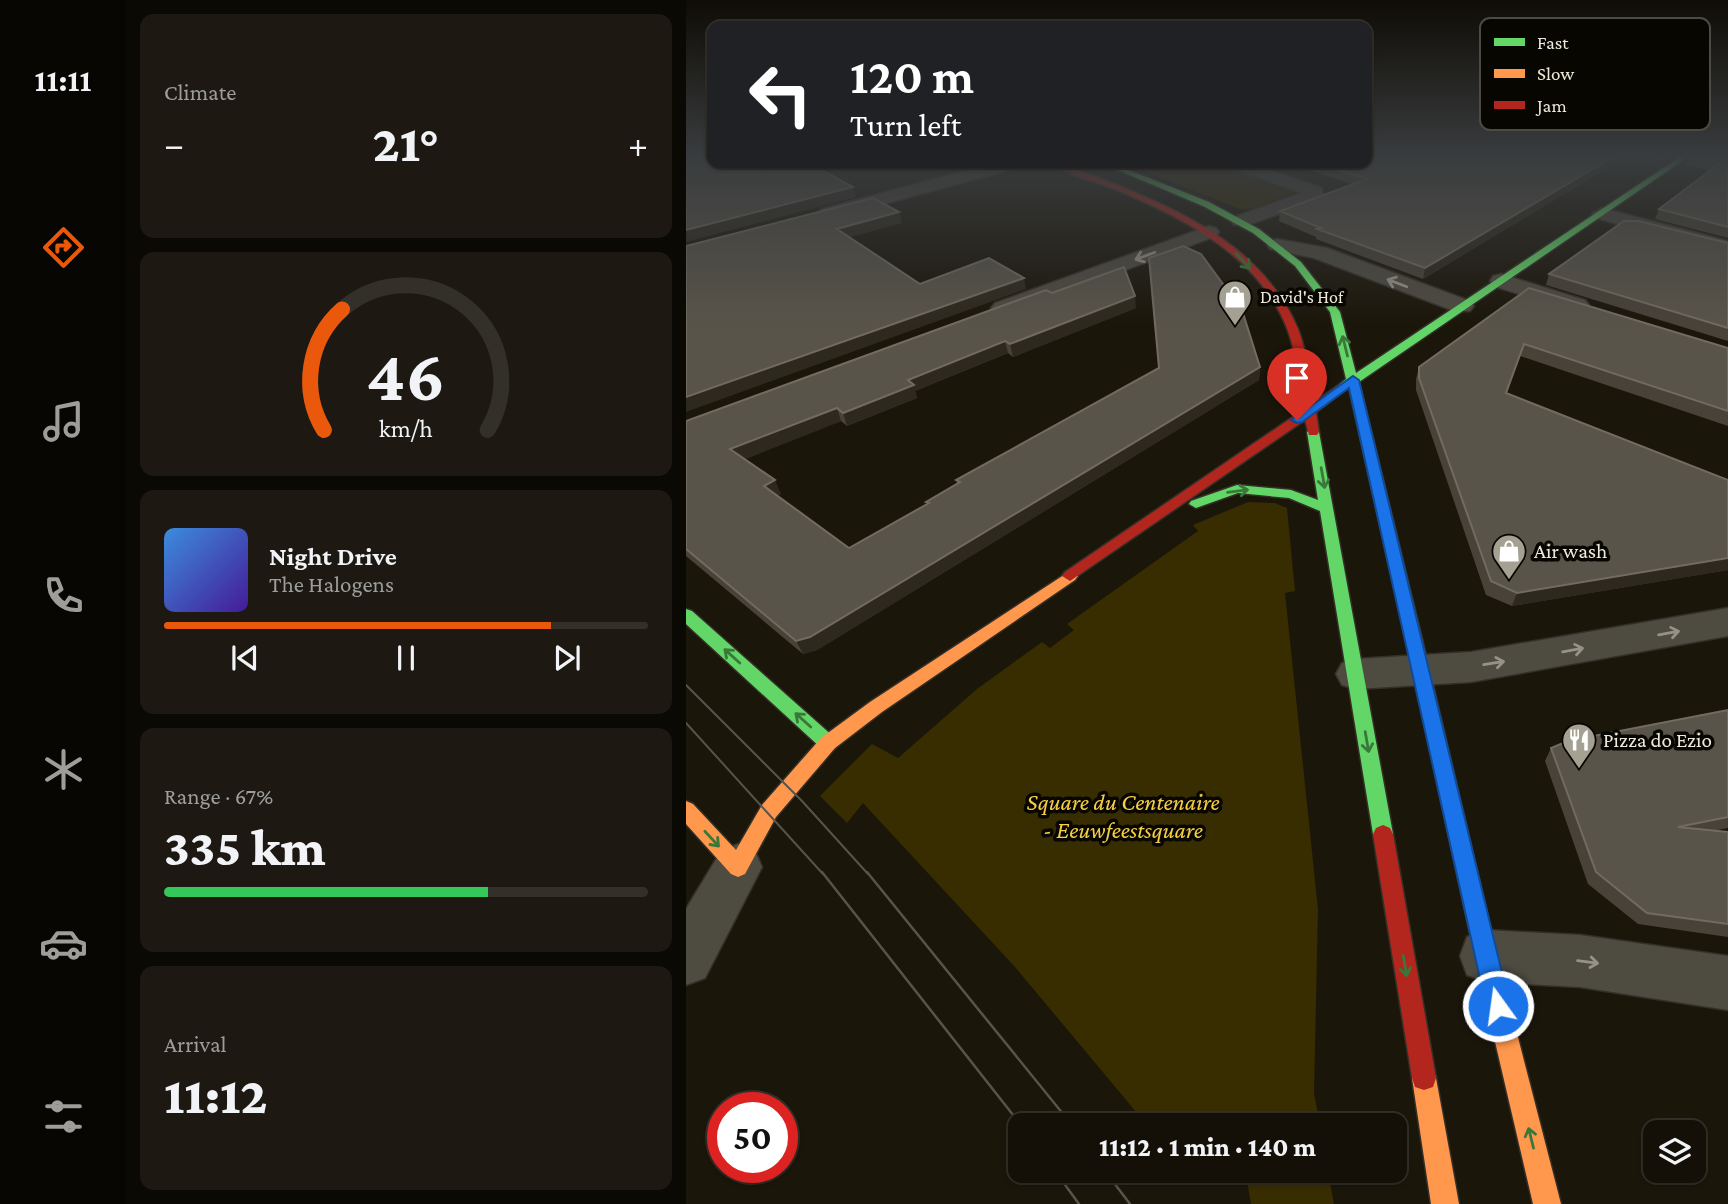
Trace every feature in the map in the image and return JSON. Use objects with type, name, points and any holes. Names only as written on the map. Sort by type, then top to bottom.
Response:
[{"type":"main road","points":[[1173,213],[1209,232],[1239,255],[1279,300],[1294,334],[1328,509],[1445,1204]]},
{"type":"main road","points":[[1225,213],[1277,245],[1298,264],[1335,312],[1547,1204]]},
{"type":"main road","points":[[686,810],[738,867],[769,811],[828,743],[876,707],[1353,380],[1602,214]]},
{"type":"main road","points":[[1151,521],[1237,489],[1291,494],[1328,509]]},
{"type":"main road","points":[[686,615],[828,743]]},
{"type":"street","points":[[817,216],[827,213]]},
{"type":"street","points":[[1241,221],[1263,213]]},
{"type":"street","points":[[1602,214],[1728,247]]},
{"type":"street","points":[[986,315],[1209,232]]},
{"type":"street","points":[[1277,245],[1318,253],[1462,306]]},
{"type":"street","points":[[1501,281],[1598,311]]},
{"type":"street","points":[[1356,674],[1471,667],[1728,622]]},
{"type":"street","points":[[686,959],[738,867]]},
{"type":"street","points":[[1486,956],[1580,961],[1728,983]]},
{"type":"green space","name":"Square du Centenaire - Eeuwfeestsquare","points":[[1248,502],[1275,503],[1287,508],[1295,591],[1285,593],[1318,909],[1314,1093],[1318,1113],[1137,1113],[1015,967],[863,803],[847,823],[820,796],[872,744],[898,758],[977,689],[1042,642],[1050,648],[1074,630],[1067,624],[1198,531],[1193,525]]},
{"type":"green space","points":[[1247,1183],[1330,1183],[1334,1204],[1251,1204]]},
{"type":"building","points":[[686,213],[751,213],[686,230]]},
{"type":"building","points":[[814,213],[895,213],[837,229],[920,284],[989,258],[1024,278],[686,397],[686,246]]},
{"type":"building","points":[[1285,213],[1518,213],[1425,268],[1317,229],[1321,228]]},
{"type":"building","points":[[1675,213],[1728,213],[1728,227]]},
{"type":"building","points":[[1624,221],[1638,221],[1728,243],[1728,328],[1549,274]]},
{"type":"building","points":[[1183,246],[1201,254],[1242,310],[1260,367],[810,637],[796,641],[686,549],[686,421],[1046,290],[1052,293],[1124,267],[1135,296],[1010,344],[1005,341],[908,380],[914,385],[843,413],[837,408],[730,449],[775,480],[764,486],[849,548],[929,503],[926,502],[960,482],[956,480],[1159,368],[1149,258]]},
{"type":"building","points":[[1529,288],[1728,348],[1728,411],[1524,344],[1506,393],[1728,480],[1728,558],[1517,593],[1491,581],[1419,378],[1419,367]]},
{"type":"building","points":[[1728,710],[1728,817],[1678,827],[1728,832],[1728,924],[1647,913],[1596,872],[1551,748],[1568,741]]},
{"type":"tram line","points":[[686,685],[802,801],[868,874]]},
{"type":"tram line","points":[[686,723],[823,874]]},
{"type":"tram line","points":[[822,872],[1012,1113]]},
{"type":"tram line","points":[[867,872],[1062,1113]]},
{"type":"tram line","points":[[1064,1183],[1079,1204]]},
{"type":"tram line","points":[[1114,1183],[1130,1204]]},
{"type":"traffic: fast","points":[[1223,213],[1256,231],[1298,264],[1335,312],[1414,639]]},
{"type":"traffic: fast","points":[[1340,389],[1601,213]]},
{"type":"traffic: fast","points":[[1313,432],[1383,834]]},
{"type":"traffic: fast","points":[[1196,504],[1237,489],[1291,494],[1328,509]]},
{"type":"traffic: fast","points":[[686,615],[828,743]]},
{"type":"traffic: slow","points":[[686,810],[738,867],[769,811],[828,743],[876,707],[1070,576]]},
{"type":"traffic: slow","points":[[1414,639],[1486,956],[1547,1204]]},
{"type":"traffic: slow","points":[[1424,1078],[1445,1204]]},
{"type":"traffic: jam","points":[[1174,213],[1223,242],[1251,266],[1274,294],[1296,339],[1313,432]]},
{"type":"traffic: jam","points":[[1070,576],[1340,389]]},
{"type":"traffic: jam","points":[[1383,834],[1424,1078]]},
{"type":"place","name":"David's Hof","points":[[1235,327]]},
{"type":"place","name":"Air wash","points":[[1509,581]]},
{"type":"place","name":"Pizza do Ezio","points":[[1579,770]]},
{"type":"route","points":[[1297,420],[1353,380],[1379,482],[1498,1006]]}]
